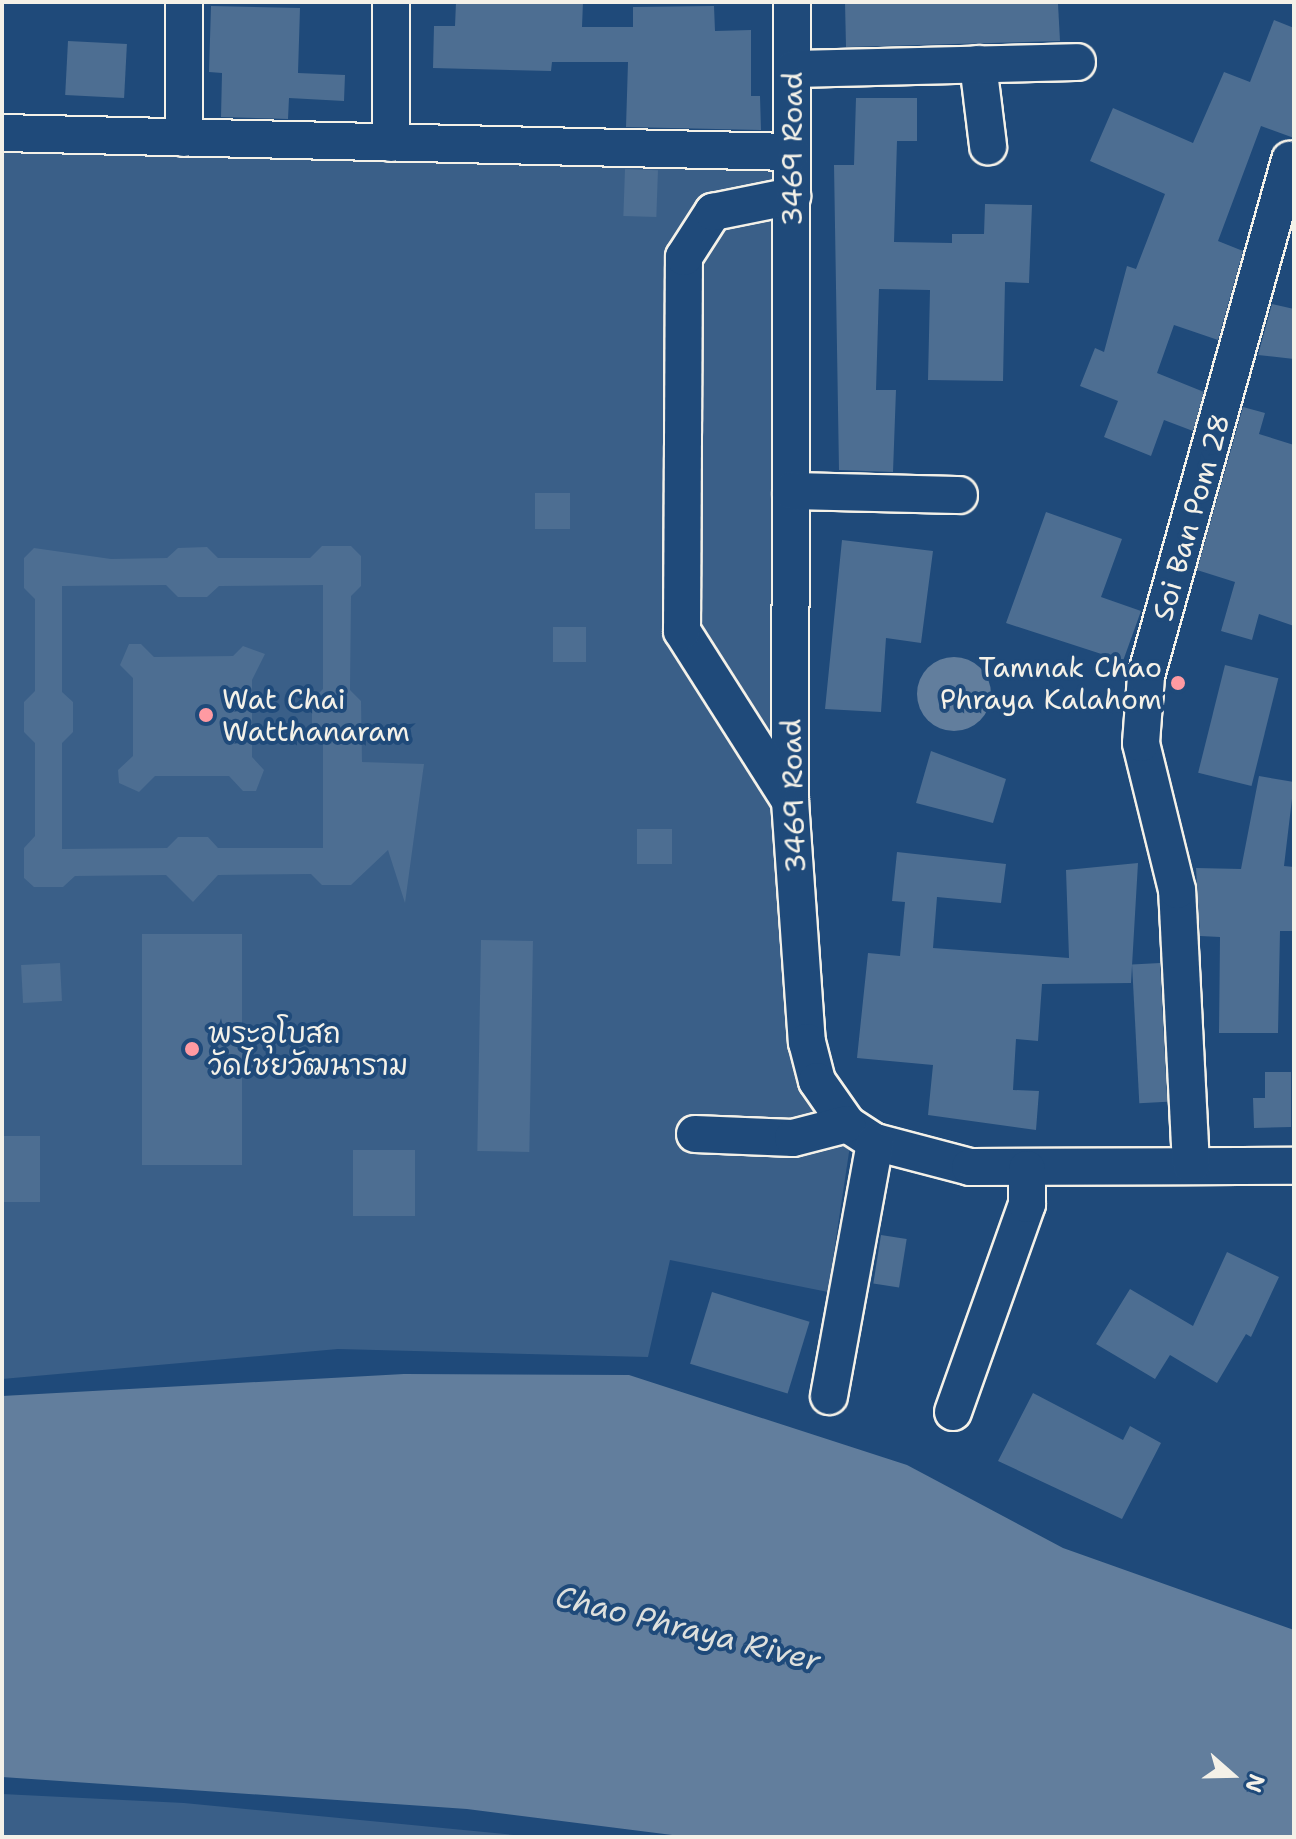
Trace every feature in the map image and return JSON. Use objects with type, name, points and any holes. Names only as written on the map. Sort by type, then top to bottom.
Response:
[{"type":"street","points":[[184,2],[184,138]]},
{"type":"street","points":[[391,2],[391,143]]},
{"type":"street","name":"3469 Road","points":[[792,2],[790,801],[807,1042],[817,1081],[861,1133]]},
{"type":"street","points":[[793,69],[1077,62]]},
{"type":"street","points":[[978,64],[988,146]]},
{"type":"street","points":[[2,133],[792,152]]},
{"type":"street","name":"Soi Ban Pom 28","points":[[1191,1165],[1177,890],[1141,743],[1146,676],[1290,160]]},
{"type":"street","points":[[790,801],[692,655],[682,616],[684,257],[713,212],[792,196]]},
{"type":"street","points":[[791,491],[959,495]]},
{"type":"street","points":[[695,1134],[793,1138],[861,1133],[970,1167],[1294,1166]]},
{"type":"street","points":[[829,1396],[861,1133]]},
{"type":"street","points":[[953,1412],[1027,1204],[1027,1169]]},
{"type":"shaded area","points":[[2,148],[783,162],[796,1024],[851,1139],[828,1292],[670,1260],[648,1357],[338,1349],[2,1379]]},
{"type":"shaded area","points":[[2,1794],[184,1803],[535,1837],[2,1837]]},
{"type":"water","points":[[954,657],[975,663],[985,673],[991,694],[985,715],[975,725],[954,731],[933,725],[923,715],[917,694],[923,673],[933,663]]},
{"type":"water","name":"Chao Phraya River","points":[[404,1374],[629,1375],[907,1465],[1063,1548],[1294,1630],[1294,1837],[688,1837],[467,1809],[2,1777],[2,1396]]},
{"type":"building","points":[[456,2],[583,2],[582,27],[633,27],[633,7],[714,6],[715,31],[751,30],[751,96],[760,96],[761,130],[626,127],[628,62],[552,62],[551,71],[433,68],[434,26],[455,26]]},
{"type":"building","points":[[845,2],[1058,4],[1060,41],[846,47]]},
{"type":"building","points":[[211,6],[300,8],[298,73],[345,75],[344,101],[289,98],[288,119],[221,117],[222,73],[209,72]]},
{"type":"building","points":[[1274,20],[1294,28],[1294,138],[1261,126],[1218,241],[1243,251],[1218,340],[1174,325],[1157,373],[1204,392],[1193,431],[1164,420],[1151,456],[1104,437],[1118,401],[1080,386],[1095,348],[1104,352],[1127,266],[1136,269],[1165,194],[1090,161],[1113,108],[1193,143],[1224,72],[1250,82]]},
{"type":"building","points":[[68,41],[127,44],[124,98],[65,95]]},
{"type":"building","points":[[856,98],[917,98],[917,141],[897,141],[894,242],[952,243],[952,234],[984,234],[985,204],[1032,205],[1029,283],[1005,282],[1003,381],[928,380],[930,290],[879,289],[876,390],[896,390],[893,472],[839,470],[834,165],[854,165]]},
{"type":"building","points":[[625,169],[658,170],[656,217],[623,216]]},
{"type":"building","points":[[1272,304],[1294,309],[1294,359],[1258,355]]},
{"type":"building","points":[[1243,407],[1265,413],[1259,434],[1294,445],[1294,626],[1259,614],[1252,640],[1221,631],[1235,582],[1197,570]]},
{"type":"building","points":[[535,493],[570,493],[570,529],[535,529]]},
{"type":"building","points":[[1046,512],[1122,539],[1101,597],[1141,611],[1123,661],[1006,623]]},
{"type":"building","points":[[842,540],[933,551],[921,643],[886,638],[881,712],[825,709]]},
{"type":"building","points":[[322,546],[351,546],[361,556],[361,586],[351,596],[350,690],[361,701],[362,762],[424,764],[405,903],[388,850],[351,885],[322,885],[311,874],[218,875],[193,902],[166,875],[75,876],[63,887],[34,887],[24,878],[24,848],[35,836],[35,743],[24,732],[24,702],[35,691],[35,599],[24,588],[24,558],[34,548],[111,559],[167,558],[178,548],[207,547],[218,558],[310,558]],"holes":[[[166,585],[178,597],[207,597],[219,586],[323,585],[323,689],[312,700],[312,730],[323,742],[323,848],[218,848],[208,837],[178,837],[167,848],[62,849],[62,743],[73,732],[73,702],[62,692],[62,586]]]},
{"type":"building","points":[[553,627],[586,627],[586,662],[553,662]]},
{"type":"building","points":[[129,644],[141,644],[154,657],[233,656],[243,646],[265,654],[252,680],[252,757],[264,770],[256,791],[243,791],[229,776],[155,776],[139,792],[119,783],[118,770],[133,756],[133,678],[120,665]]},
{"type":"building","points":[[1225,665],[1278,678],[1252,786],[1198,773]]},
{"type":"building","points":[[931,751],[1006,779],[993,823],[916,803]]},
{"type":"building","points":[[1259,776],[1294,782],[1284,866],[1294,867],[1294,931],[1280,931],[1278,1033],[1219,1033],[1220,937],[1200,936],[1196,868],[1241,869]]},
{"type":"building","points":[[637,829],[672,829],[672,864],[637,864]]},
{"type":"building","points":[[897,852],[1006,864],[1001,903],[937,897],[933,948],[1069,958],[1066,870],[1138,863],[1131,983],[1042,984],[1038,1041],[1016,1039],[1013,1090],[1039,1091],[1036,1130],[928,1115],[933,1065],[857,1058],[868,953],[900,956],[905,902],[892,901]]},
{"type":"building","name":"พระอุโบสถ วัดไชยวัฒนาราม","points":[[142,934],[242,934],[242,1165],[142,1165]]},
{"type":"building","points":[[481,940],[533,941],[529,1152],[477,1151]]},
{"type":"building","points":[[60,963],[62,1001],[23,1003],[21,965]]},
{"type":"building","points":[[1160,963],[1167,1102],[1139,1103],[1132,964]]},
{"type":"building","points":[[1265,1072],[1291,1072],[1291,1127],[1254,1128],[1253,1098],[1265,1098]]},
{"type":"building","points":[[2,1136],[40,1136],[40,1202],[2,1202]]},
{"type":"building","points":[[353,1150],[415,1150],[415,1216],[353,1216]]},
{"type":"building","points":[[881,1235],[907,1239],[899,1287],[873,1283]]},
{"type":"building","points":[[1227,1252],[1279,1277],[1251,1337],[1246,1334],[1217,1383],[1170,1355],[1155,1379],[1096,1344],[1130,1289],[1193,1326]]},
{"type":"building","points":[[712,1292],[810,1322],[788,1394],[690,1364]]},
{"type":"building","points":[[1033,1393],[1123,1440],[1130,1426],[1161,1443],[1122,1519],[998,1461]]},
{"type":"place","name":"Tamnak Chao Phraya Kalahom","points":[[1178,683]]},
{"type":"place","name":"Wat Chai Watthanaram","points":[[206,715]]},
{"type":"place","name":"พระอุโบสถ วัดไชยวัฒนาราม","points":[[192,1049]]}]
